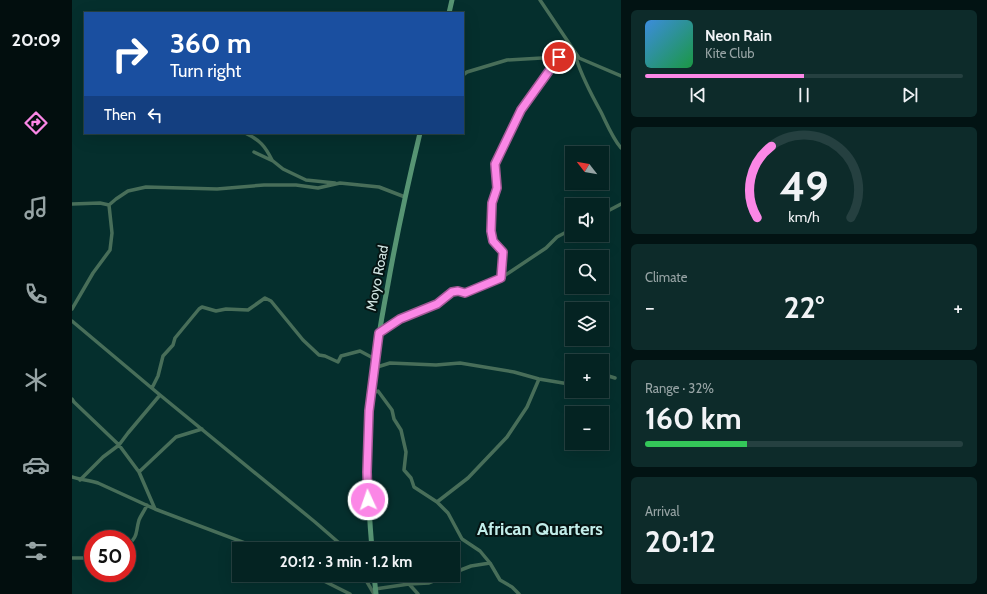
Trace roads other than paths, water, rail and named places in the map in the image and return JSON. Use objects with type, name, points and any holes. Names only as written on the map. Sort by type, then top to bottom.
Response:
[{"type":"main road","points":[[449,12],[452,0]]},
{"type":"main road","name":"Moyo Road","points":[[372,542],[367,472],[368,425],[375,359],[405,197],[420,134]]},
{"type":"main road","points":[[374,582],[375,592]]},
{"type":"street","points":[[540,0],[577,58],[580,71],[589,92],[613,137],[621,148]]},
{"type":"street","points":[[501,278],[503,252],[493,241],[491,231],[492,203],[497,188],[495,164],[521,110],[559,57]]},
{"type":"street","points":[[464,74],[507,60],[559,57],[577,58],[621,76]]},
{"type":"street","points":[[248,134],[255,137],[265,147],[273,161]]},
{"type":"street","points":[[254,152],[273,161],[283,169],[306,180],[379,187],[405,197]]},
{"type":"street","points":[[109,205],[128,191],[146,187],[217,190],[272,185],[296,185],[318,188],[340,183]]},
{"type":"street","points":[[73,206],[100,203],[109,205]]},
{"type":"street","points":[[609,210],[621,204]]},
{"type":"street","points":[[72,309],[93,273],[110,250],[112,233],[109,205]]},
{"type":"street","points":[[379,333],[400,319],[437,304],[452,292],[458,291],[465,293],[501,278],[546,248],[557,237],[565,233]]},
{"type":"street","points":[[152,388],[158,376],[163,356],[173,345],[175,338],[199,309],[202,307],[216,311],[226,309],[248,310],[265,298],[271,301],[303,340],[319,356],[325,356],[338,362],[341,356],[360,351],[375,359]]},
{"type":"street","points":[[72,321],[338,542]]},
{"type":"street","points":[[374,368],[390,363],[436,365],[460,363],[514,372],[565,383]]},
{"type":"street","points":[[609,376],[615,378]]},
{"type":"street","points":[[437,502],[468,478],[507,437],[527,407],[539,378]]},
{"type":"street","points":[[371,394],[378,391],[392,410],[394,419],[401,430],[406,452],[404,470],[411,478],[414,487],[437,502],[448,513],[462,539],[480,552],[490,563],[500,580],[512,587],[519,594]]},
{"type":"street","points":[[80,480],[103,457],[119,445],[160,395]]},
{"type":"street","points":[[72,399],[119,445],[139,472],[155,509]]},
{"type":"street","points":[[139,472],[176,438],[202,429]]},
{"type":"street","points":[[72,477],[98,483],[155,509],[242,542]]},
{"type":"street","points":[[136,536],[140,519],[147,505]]},
{"type":"street","points":[[72,558],[84,558]]},
{"type":"street","points":[[460,570],[471,566],[490,563]]},
{"type":"street","points":[[326,582],[350,594]]},
{"type":"street","points":[[368,582],[375,592],[410,584],[432,582]]},
{"type":"street","points":[[410,584],[418,594]]},
{"type":"district","name":"African Quarters","points":[[540,529]]}]
